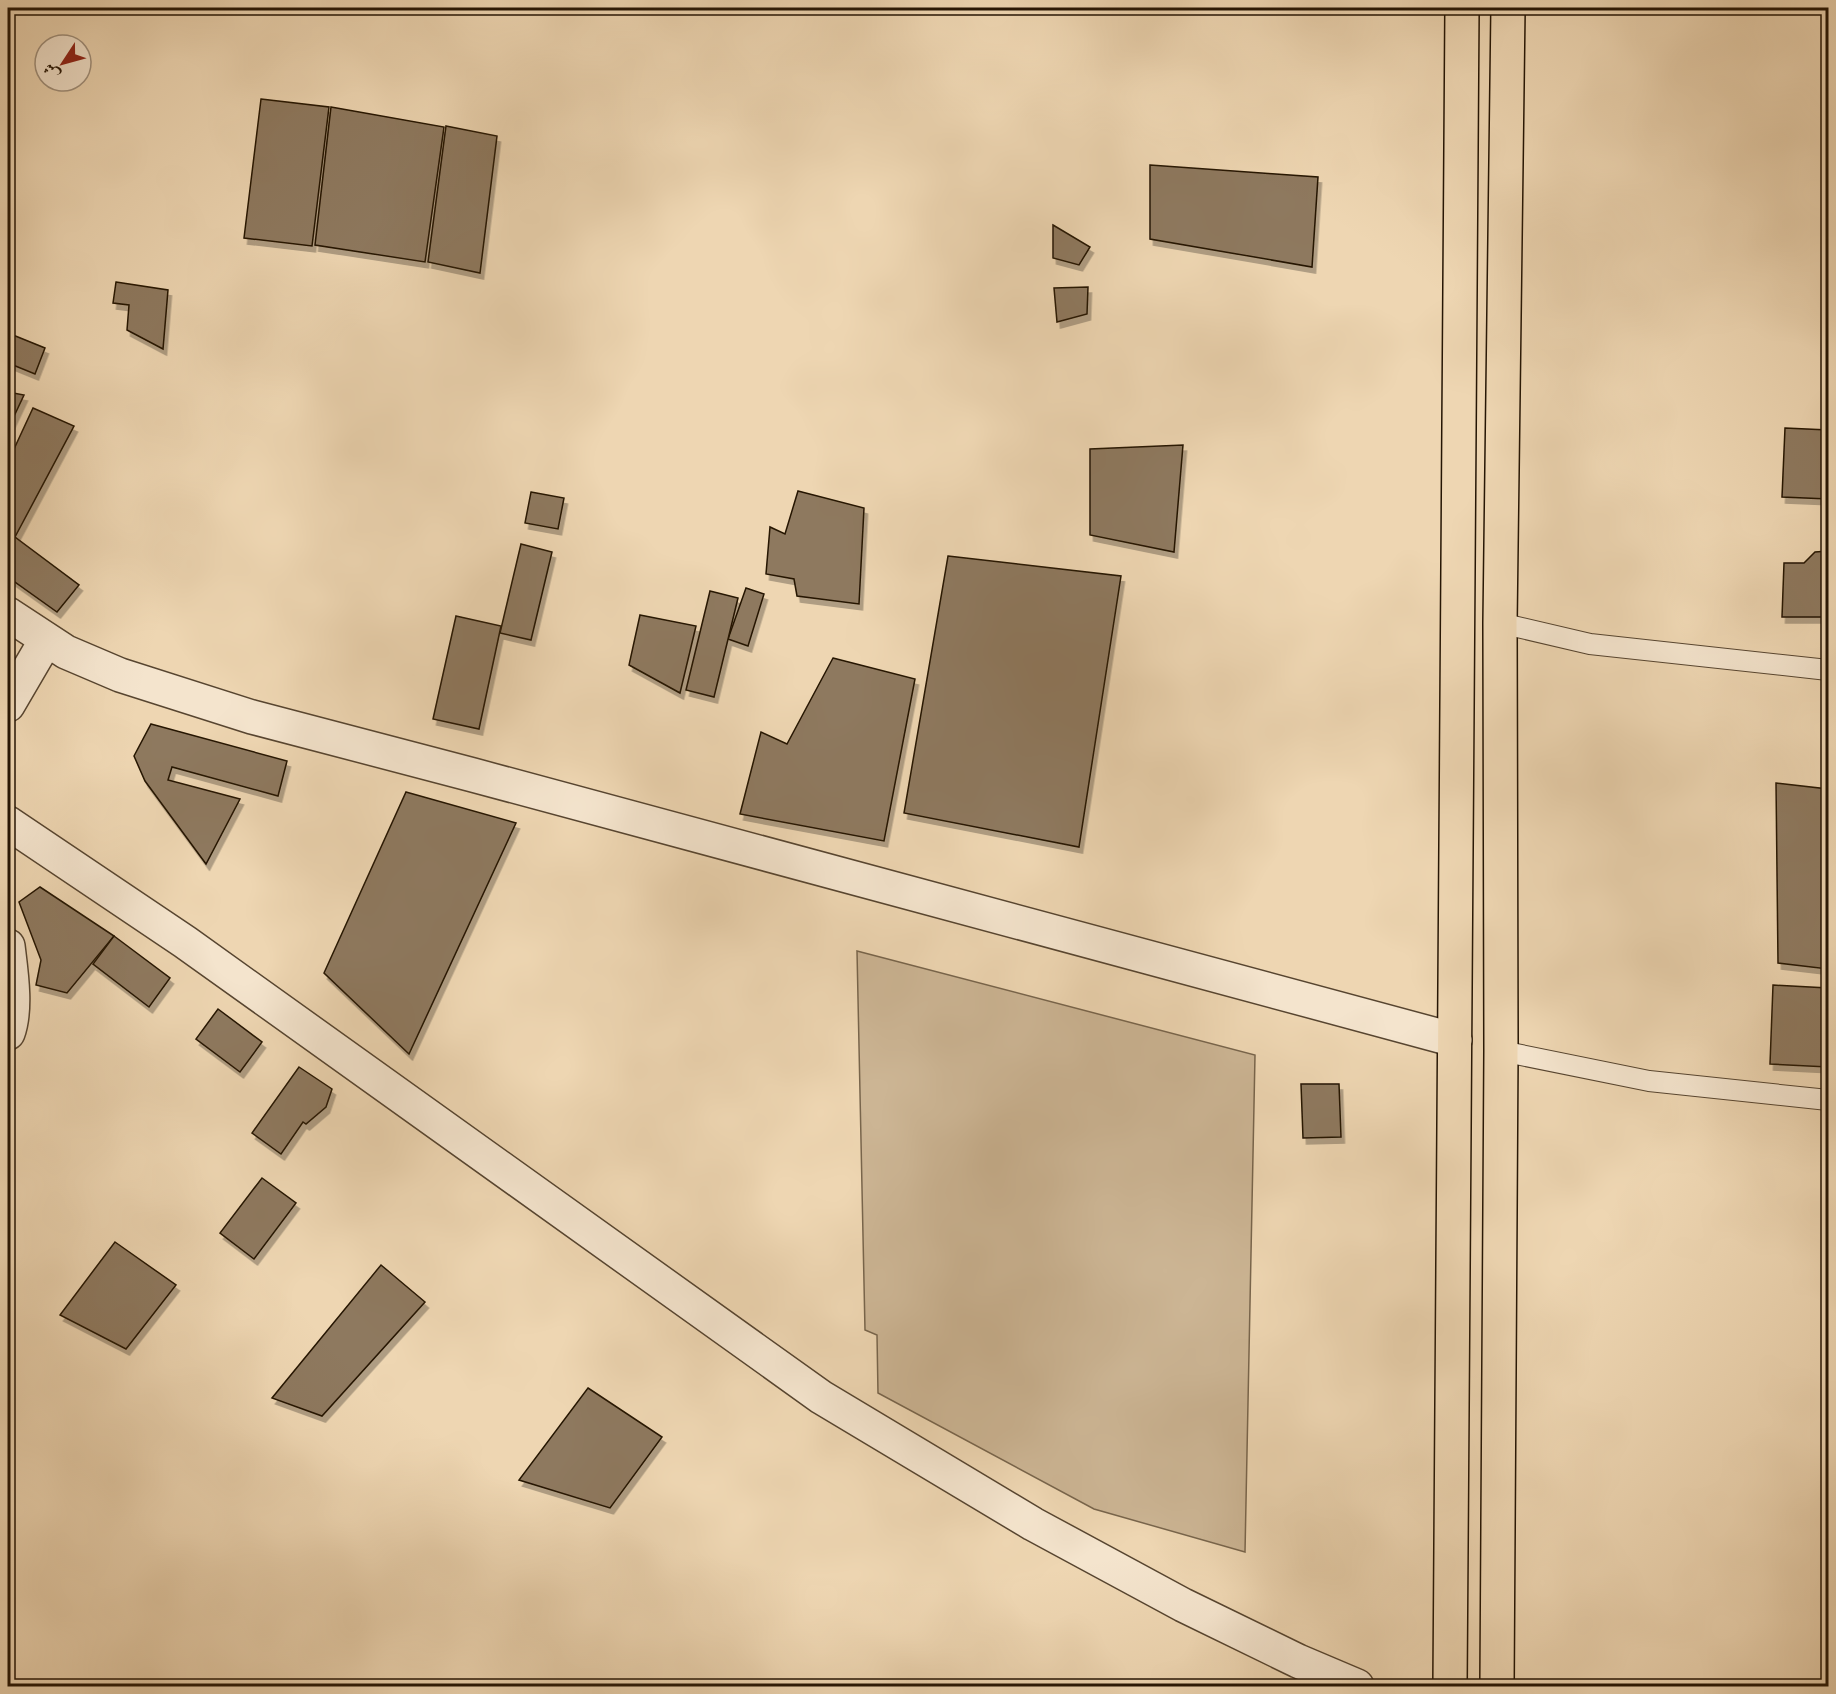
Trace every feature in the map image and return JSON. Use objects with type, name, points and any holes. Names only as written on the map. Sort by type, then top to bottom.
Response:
[{"type":"highway","points":[[1450,1686],[1462,8]]},
{"type":"highway","points":[[1497,1686],[1501,1051],[1500,622],[1508,8]]},
{"type":"street","points":[[8,614],[66,652],[120,675],[252,717],[1455,1040]]},
{"type":"street","points":[[8,705],[46,640]]},
{"type":"street","points":[[8,823],[185,942],[376,1081],[821,1397],[1033,1524],[1173,1599],[1298,1661],[1357,1686]]},
{"type":"street","points":[[8,946],[13,982],[8,1033]]},
{"type":"lane","points":[[1500,622],[1590,644],[1828,670]]},
{"type":"lane","points":[[1501,1051],[1649,1080],[1828,1100]]},
{"type":"shaded area","points":[[857,951],[1255,1055],[1245,1552],[1094,1509],[878,1393],[877,1335],[865,1330]]},
{"type":"building","points":[[261,99],[329,107],[312,246],[244,238]]},
{"type":"building","points":[[331,107],[444,127],[425,262],[315,245]]},
{"type":"building","points":[[446,126],[497,136],[480,273],[428,262]]},
{"type":"building","points":[[1150,165],[1318,177],[1312,267],[1150,239]]},
{"type":"building","points":[[1053,225],[1090,247],[1079,265],[1053,258]]},
{"type":"building","points":[[116,282],[168,290],[163,349],[127,330],[129,305],[113,303]]},
{"type":"building","points":[[1088,287],[1087,314],[1057,322],[1054,288]]},
{"type":"building","points":[[8,333],[45,348],[35,374],[8,363]]},
{"type":"building","points":[[8,392],[24,395],[8,429]]},
{"type":"building","points":[[33,408],[74,426],[15,537],[79,585],[57,612],[8,577],[8,462]]},
{"type":"building","points":[[1785,428],[1828,430],[1828,499],[1782,497]]},
{"type":"building","points":[[1183,445],[1174,552],[1090,535],[1090,449]]},
{"type":"building","points":[[798,491],[864,508],[859,604],[797,596],[794,579],[766,574],[770,527],[785,534]]},
{"type":"building","points":[[531,492],[564,498],[558,529],[525,523]]},
{"type":"building","points":[[521,544],[552,552],[531,640],[500,633]]},
{"type":"building","points":[[1828,551],[1828,617],[1782,617],[1784,563],[1804,563],[1815,552]]},
{"type":"building","points":[[948,556],[1121,576],[1079,847],[904,813]]},
{"type":"building","points":[[746,588],[764,594],[748,646],[728,639]]},
{"type":"building","points":[[710,591],[738,598],[714,697],[686,690]]},
{"type":"building","points":[[640,615],[696,626],[680,693],[629,665]]},
{"type":"building","points":[[456,616],[501,626],[479,729],[433,719]]},
{"type":"building","points":[[833,658],[915,679],[884,841],[740,814],[761,732],[787,744]]},
{"type":"building","points":[[151,724],[287,761],[278,796],[172,767],[168,780],[240,799],[206,864],[145,781],[134,756]]},
{"type":"building","points":[[1776,783],[1828,789],[1828,969],[1778,963]]},
{"type":"building","points":[[406,792],[516,823],[409,1054],[324,973]]},
{"type":"building","points":[[40,887],[114,936],[67,993],[36,985],[41,960],[19,902]]},
{"type":"building","points":[[114,936],[170,978],[149,1007],[93,964]]},
{"type":"building","points":[[1773,985],[1828,988],[1828,1067],[1770,1064]]},
{"type":"building","points":[[218,1009],[262,1042],[240,1072],[196,1039]]},
{"type":"building","points":[[299,1067],[332,1089],[326,1107],[306,1124],[303,1122],[281,1154],[252,1133]]},
{"type":"building","points":[[1301,1084],[1339,1084],[1341,1137],[1303,1138]]},
{"type":"building","points":[[262,1178],[296,1203],[254,1259],[220,1233]]},
{"type":"building","points":[[115,1242],[176,1285],[126,1349],[60,1315]]},
{"type":"building","points":[[381,1265],[425,1302],[322,1416],[272,1398]]},
{"type":"building","points":[[588,1388],[662,1437],[610,1508],[519,1480]]}]
